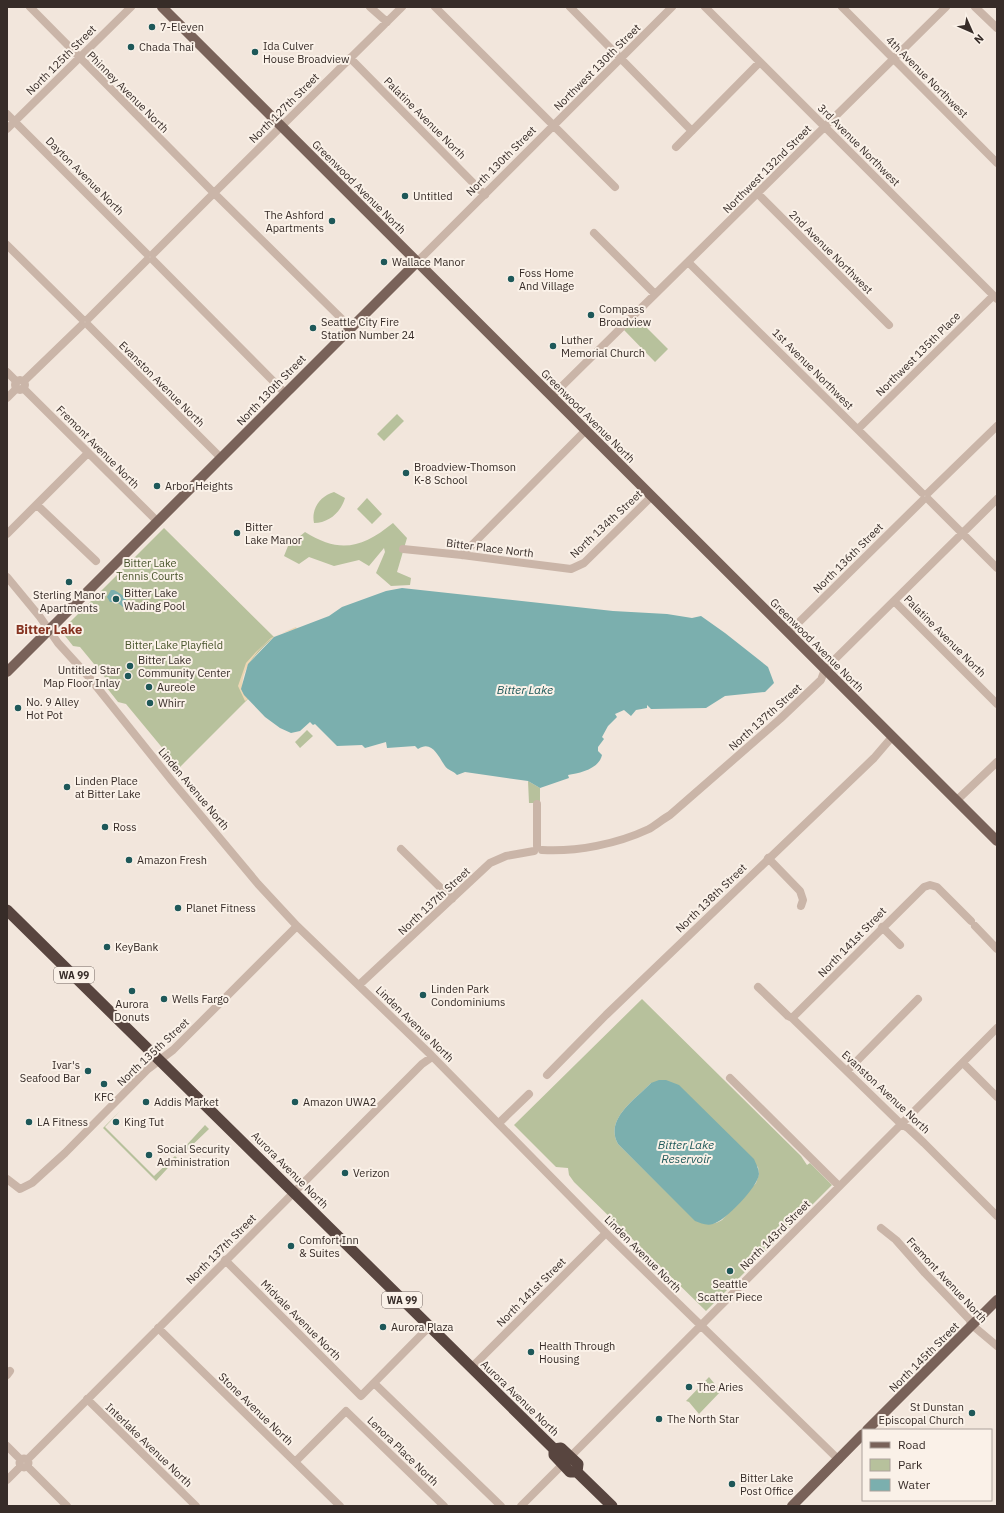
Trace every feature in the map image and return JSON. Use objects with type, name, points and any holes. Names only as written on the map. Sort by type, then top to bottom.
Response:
[{"type":"highway","name":"Aurora Avenue North","points":[[7,910],[554,1449],[554,1455],[567,1461],[570,1472],[577,1472],[612,1506]]},
{"type":"main road","name":"Greenwood Avenue North","points":[[162,7],[789,632],[997,842]]},
{"type":"main road","name":"North 130th Street","points":[[7,672],[158,522],[350,327],[417,262]]},
{"type":"main road","name":"North 145th Street","points":[[868,1429],[997,1300]]},
{"type":"main road","points":[[792,1506],[862,1435]]},
{"type":"street","name":"Phinney Avenue North","points":[[30,7],[79,58],[350,327]]},
{"type":"street","name":"North 125th Street","points":[[7,129],[131,7]]},
{"type":"street","points":[[370,7],[377,14],[378,18],[386,23]]},
{"type":"street","name":"North 127th Street","points":[[7,398],[402,7]]},
{"type":"street","points":[[435,7],[615,187]]},
{"type":"street","points":[[570,7],[692,131]]},
{"type":"street","name":"Northwest 130th Street","points":[[553,125],[672,7]]},
{"type":"street","name":"3rd Avenue Northwest","points":[[705,7],[995,298]]},
{"type":"street","name":"4th Avenue Northwest","points":[[842,7],[997,163]]},
{"type":"street","name":"Northwest 132nd Street","points":[[552,396],[946,7]]},
{"type":"street","points":[[976,7],[997,28]]},
{"type":"street","name":"Palatine Avenue North","points":[[350,58],[485,194]]},
{"type":"street","points":[[676,147],[760,62]]},
{"type":"street","name":"Dayton Avenue North","points":[[7,114],[285,393]]},
{"type":"street","name":"North 130th Street","points":[[417,262],[553,125]]},
{"type":"street","name":"2nd Avenue Northwest","points":[[758,194],[889,325]]},
{"type":"street","points":[[594,233],[655,294]]},
{"type":"street","name":"Evanston Avenue North","points":[[7,245],[221,458]]},
{"type":"street","name":"1st Avenue Northwest","points":[[688,262],[997,568]]},
{"type":"street","name":"Northwest 135th Place","points":[[858,429],[995,298]]},
{"type":"street","name":"Fremont Avenue North","points":[[7,372],[158,522]]},
{"type":"street","name":"North 136th Street","points":[[789,632],[997,426]]},
{"type":"street","points":[[462,555],[586,430]]},
{"type":"street","points":[[7,534],[88,453]]},
{"type":"street","name":"North 134th Street","points":[[575,568],[584,563],[652,496]]},
{"type":"street","name":"North 137th Street","points":[[359,985],[497,859],[537,849],[558,851],[588,847],[634,835],[650,828],[681,805],[780,719],[821,680],[825,669],[997,499]]},
{"type":"street","points":[[37,505],[96,561]]},
{"type":"street","name":"Bitter Place North","points":[[403,549],[462,555],[566,569],[575,568]]},
{"type":"street","name":"Linden Avenue North","points":[[7,577],[67,654],[88,676],[258,884],[297,926],[499,1123],[606,1233],[839,1460]]},
{"type":"street","name":"Palatine Avenue North","points":[[894,601],[997,704]]},
{"type":"street","name":"North 138th Street","points":[[546,1075],[594,1026],[874,758],[892,737]]},
{"type":"street","points":[[956,801],[997,762]]},
{"type":"street","points":[[537,804],[537,849]]},
{"type":"street","points":[[401,849],[452,899]]},
{"type":"street","points":[[768,858],[800,891],[803,900],[801,906]]},
{"type":"street","name":"North 141st Street","points":[[792,1018],[858,954],[882,927],[920,889],[930,885],[937,888],[997,949]]},
{"type":"street","name":"North 135th Street","points":[[7,1179],[20,1189],[32,1183],[65,1153],[159,1059],[172,1050],[297,926]]},
{"type":"street","points":[[882,927],[900,945]]},
{"type":"street","name":"Evanston Avenue North","points":[[758,987],[901,1124],[924,1142],[997,1216]]},
{"type":"street","points":[[847,1071],[918,999]]},
{"type":"street","name":"North 143rd Street","points":[[522,1506],[997,1028]]},
{"type":"street","name":"North 137th Street","points":[[7,1480],[293,1192],[422,1064],[432,1057]]},
{"type":"street","points":[[963,1063],[997,1097]]},
{"type":"street","points":[[730,1078],[839,1186]]},
{"type":"street","points":[[499,1123],[529,1094]]},
{"type":"street","name":"Fremont Avenue North","points":[[881,1228],[896,1240],[969,1319],[972,1325],[997,1346]]},
{"type":"street","name":"North 141st Street","points":[[471,1368],[606,1233]]},
{"type":"street","name":"Midvale Avenue North","points":[[225,1260],[361,1396],[374,1383]]},
{"type":"street","points":[[429,1327],[374,1383],[501,1506]]},
{"type":"street","name":"Stone Avenue North","points":[[158,1328],[340,1506]]},
{"type":"street","name":"Interlake Avenue North","points":[[87,1399],[196,1506]]},
{"type":"street","name":"Lenora Place North","points":[[295,1462],[346,1411],[444,1506]]},
{"type":"street","points":[[7,1446],[67,1506]]},
{"type":"green space","points":[[637,318],[668,349],[655,362],[624,330]]},
{"type":"green space","points":[[397,414],[404,421],[384,441],[377,434]]},
{"type":"green space","points":[[334,492],[345,498],[341,508],[329,519],[314,523],[313,518],[315,508],[321,500]]},
{"type":"green space","points":[[367,498],[382,514],[372,524],[357,509]]},
{"type":"green space","points":[[393,523],[407,538],[397,572],[411,578],[410,585],[391,586],[376,573],[385,552],[384,548],[369,566],[359,560],[334,566],[309,557],[299,564],[284,556],[288,546],[305,532],[329,543],[350,545],[361,543],[371,538]]},
{"type":"green space","name":"Bitter Lake Playfield","points":[[164,528],[274,637],[254,657],[243,674],[243,691],[248,699],[179,768],[126,704],[118,702],[107,688],[108,681],[80,647],[73,646],[62,632],[63,629]]},
{"type":"green space","points":[[307,730],[313,736],[300,748],[295,742]]},
{"type":"green space","points":[[528,781],[540,788],[540,803],[529,803]]},
{"type":"green space","points":[[642,999],[801,1156],[807,1165],[810,1163],[832,1185],[706,1311],[574,1182],[569,1175],[568,1168],[556,1167],[514,1125]],"holes":[[[651,1083],[758,1167],[759,1174],[756,1183],[722,1220],[712,1224],[702,1223],[695,1220],[618,1144],[615,1135],[615,1126],[618,1118],[624,1110]]]},
{"type":"green space","points":[[120,1111],[105,1127],[154,1176],[175,1156],[177,1158],[156,1181],[103,1128]]},
{"type":"green space","points":[[205,1125],[209,1129],[184,1153],[182,1153],[182,1150]]},
{"type":"green space","points":[[709,1377],[719,1389],[722,1390],[699,1414],[689,1402],[686,1401]]},
{"type":"sand","points":[[296,627],[297,629],[285,632],[280,634]]},
{"type":"sand","points":[[276,636],[260,649],[248,665],[242,683],[248,699],[245,701],[238,686],[246,663],[256,652],[271,638]]},
{"type":"water","name":"Bitter Lake","points":[[402,588],[613,611],[667,614],[692,618],[701,616],[768,667],[774,683],[765,692],[725,696],[706,708],[651,709],[647,705],[647,708],[636,710],[631,716],[624,710],[615,714],[617,717],[608,726],[602,737],[604,739],[598,747],[598,751],[602,755],[597,764],[588,770],[568,775],[569,778],[540,788],[528,781],[465,772],[457,775],[446,767],[434,750],[427,746],[418,749],[415,746],[387,748],[386,742],[365,748],[362,745],[337,746],[315,724],[313,725],[310,722],[300,731],[291,733],[280,728],[265,717],[244,695],[241,689],[248,664],[274,637],[329,616],[342,607],[386,591]]},
{"type":"water","name":"Bitter Lake Wading Pool","points":[[111,590],[114,590],[123,596],[127,602],[127,605],[123,607],[117,602],[110,602],[107,597]]},
{"type":"water","name":"Bitter Lake Reservoir","points":[[659,1080],[666,1080],[679,1085],[754,1159],[757,1166],[759,1174],[757,1180],[747,1195],[725,1217],[713,1224],[710,1225],[695,1221],[618,1144],[615,1135],[615,1126],[618,1118],[630,1103],[651,1083]]},
{"type":"place","name":"7-Eleven","points":[[152,27]]},
{"type":"place","name":"Chada Thai","points":[[131,47]]},
{"type":"place","name":"Ida Culver House Broadview","points":[[255,52]]},
{"type":"place","name":"Untitled","points":[[405,196]]},
{"type":"place","name":"The Ashford Apartments","points":[[332,221]]},
{"type":"place","name":"Wallace Manor","points":[[384,262]]},
{"type":"place","name":"Foss Home And Village","points":[[511,279]]},
{"type":"place","name":"Compass Broadview","points":[[591,315]]},
{"type":"place","name":"Seattle City Fire Station Number 24","points":[[313,328]]},
{"type":"place","name":"Luther Memorial Church","points":[[553,346]]},
{"type":"place","name":"Broadview-Thomson K-8 School","points":[[406,473]]},
{"type":"place","name":"Arbor Heights","points":[[157,486]]},
{"type":"place","name":"Bitter Lake Manor","points":[[237,533]]},
{"type":"place","name":"Sterling Manor Apartments","points":[[69,582]]},
{"type":"place","name":"Bitter Lake Wading Pool","points":[[116,599]]},
{"type":"place","name":"Bitter Lake Community Center","points":[[130,666]]},
{"type":"place","name":"Untitled Star Map Floor Inlay","points":[[128,676]]},
{"type":"place","name":"Aureole","points":[[149,687]]},
{"type":"place","name":"Whirr","points":[[150,703]]},
{"type":"place","name":"No. 9 Alley Hot Pot","points":[[18,708]]},
{"type":"place","name":"Linden Place at Bitter Lake","points":[[67,787]]},
{"type":"place","name":"Ross","points":[[105,827]]},
{"type":"place","name":"Amazon Fresh","points":[[129,860]]},
{"type":"place","name":"Planet Fitness","points":[[178,908]]},
{"type":"place","name":"KeyBank","points":[[107,947]]},
{"type":"place","name":"Aurora Donuts","points":[[132,991]]},
{"type":"place","name":"Linden Park Condominiums","points":[[423,995]]},
{"type":"place","name":"Wells Fargo","points":[[164,999]]},
{"type":"place","name":"Ivar's Seafood Bar","points":[[88,1071]]},
{"type":"place","name":"KFC","points":[[104,1084]]},
{"type":"place","name":"Addis Market","points":[[146,1102]]},
{"type":"place","name":"Amazon UWA2","points":[[295,1102]]},
{"type":"place","name":"LA Fitness","points":[[29,1122]]},
{"type":"place","name":"King Tut","points":[[116,1122]]},
{"type":"place","name":"Social Security Administration","points":[[149,1155]]},
{"type":"place","name":"Verizon","points":[[345,1173]]},
{"type":"place","name":"Comfort Inn & Suites","points":[[291,1246]]},
{"type":"place","name":"Seattle Scatter Piece","points":[[730,1271]]},
{"type":"place","name":"Aurora Plaza","points":[[383,1327]]},
{"type":"place","name":"Health Through Housing","points":[[531,1352]]},
{"type":"place","name":"The Aries","points":[[689,1387]]},
{"type":"place","name":"St Dunstan Episcopal Church","points":[[972,1413]]},
{"type":"place","name":"The North Star","points":[[659,1419]]},
{"type":"place","name":"Bitter Lake Post Office","points":[[732,1484]]},
{"type":"district","name":"Bitter Lake","points":[[49,629]]},
{"type":"park label","name":"Bitter Lake Tennis Courts","points":[[150,569]]}]
